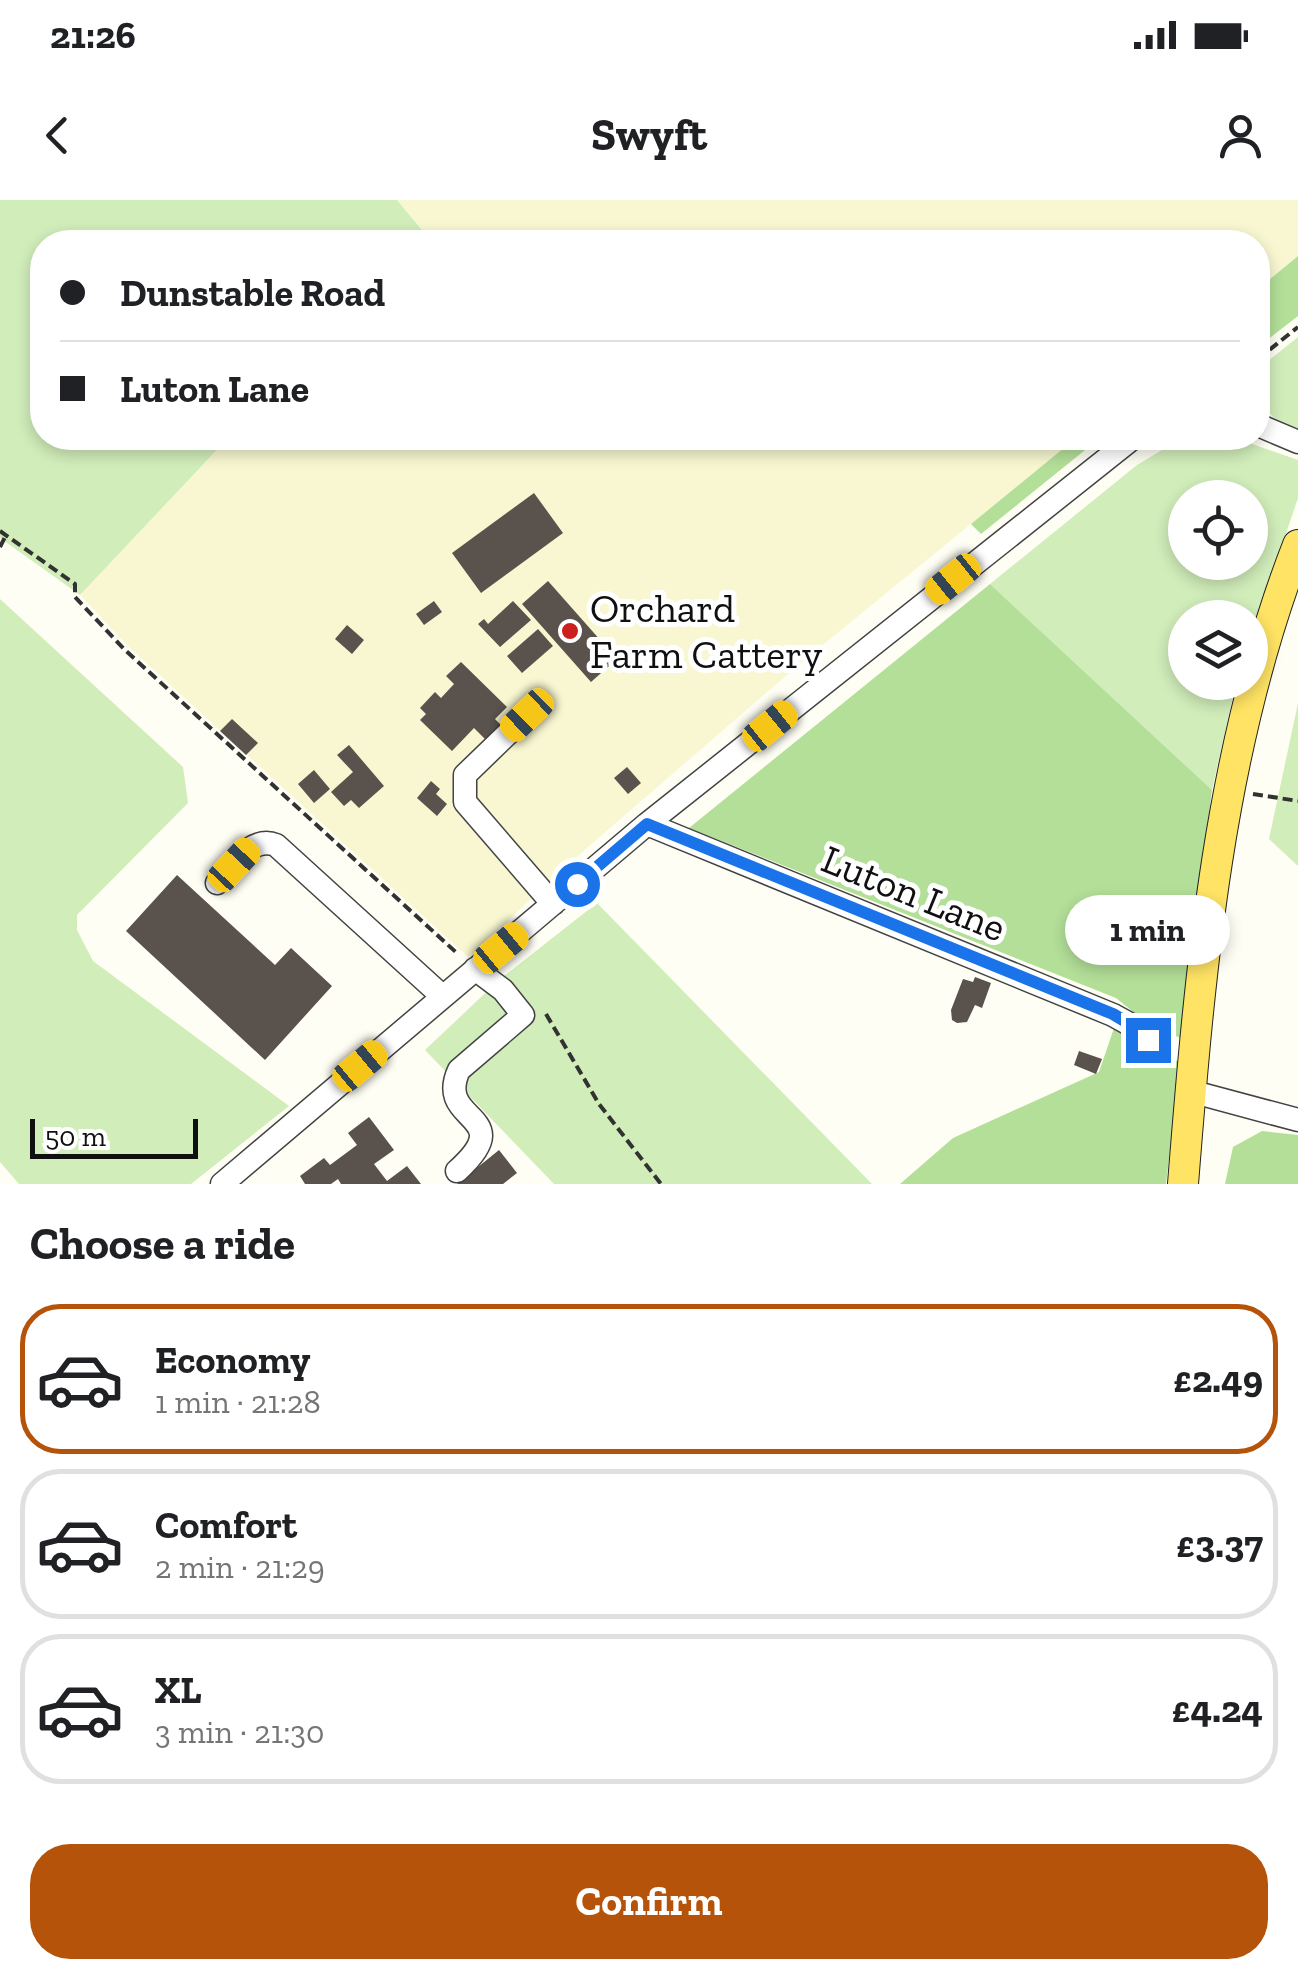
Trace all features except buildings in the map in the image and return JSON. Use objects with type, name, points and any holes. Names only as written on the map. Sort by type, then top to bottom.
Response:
[{"type":"main road","points":[[1183,1184],[1190,1091],[1230,791],[1245,710],[1298,545]]},
{"type":"street","points":[[1270,429],[1298,442]]},
{"type":"street","points":[[222,1184],[647,824],[1118,450]]},
{"type":"street","points":[[527,715],[465,774],[465,802],[553,904]]},
{"type":"street","name":"Luton Lane","points":[[647,824],[1113,1014],[1148,1040]]},
{"type":"street","points":[[217,883],[251,847],[261,842],[276,845],[442,996]]},
{"type":"street","points":[[457,1171],[477,1152],[482,1136],[461,1108],[454,1091],[459,1070],[523,1015],[502,990],[475,970]]},
{"type":"street","points":[[1190,1091],[1298,1120]]},
{"type":"path","points":[[1270,349],[1298,327]]},
{"type":"path","points":[[0,547],[3,533],[75,584],[75,597],[125,650],[475,970]]},
{"type":"path","points":[[1230,791],[1298,801]]},
{"type":"path","points":[[545,1014],[600,1104],[661,1184]]},
{"type":"green space","points":[[0,200],[397,200],[422,230],[30,230],[30,450],[217,450],[80,595],[0,538]]},
{"type":"green space","points":[[397,200],[1298,200],[1298,256],[1270,279],[1270,230],[422,229]]},
{"type":"green space","points":[[1298,256],[1298,316],[1270,338],[1270,279]]},
{"type":"green space","points":[[1298,337],[1298,430],[1270,413],[1270,359]]},
{"type":"green space","points":[[217,450],[1061,450],[802,662],[588,847],[468,957],[129,647],[80,595]]},
{"type":"green space","points":[[1061,450],[1085,450],[981,534],[971,524]]},
{"type":"green space","points":[[1162,450],[1269,450],[1298,460],[1298,498],[1264,600],[1168,600],[1168,700],[1232,700],[1212,790],[990,584],[1137,465]]},
{"type":"green space","points":[[990,584],[1212,790],[1181,1038],[1153,1028],[1116,998],[689,828]]},
{"type":"green space","points":[[0,599],[183,767],[188,803],[77,915],[77,930],[93,961],[289,1106],[191,1184],[19,1184],[0,1162]]},
{"type":"green space","points":[[1298,703],[1298,866],[1269,839]]},
{"type":"green space","points":[[597,903],[872,1184],[554,1184],[425,1050],[499,980]]},
{"type":"green space","points":[[1115,1025],[1145,1048],[1180,1062],[1166,1184],[900,1184],[953,1138],[1099,1072]]},
{"type":"green space","points":[[1262,1131],[1298,1135],[1298,1184],[1225,1184],[1233,1147]]},
{"type":"place","name":"Orchard Farm Cattery","points":[[570,631]]},
{"type":"route","points":[[577,884],[647,824],[1113,1014],[1148,1040]]}]
